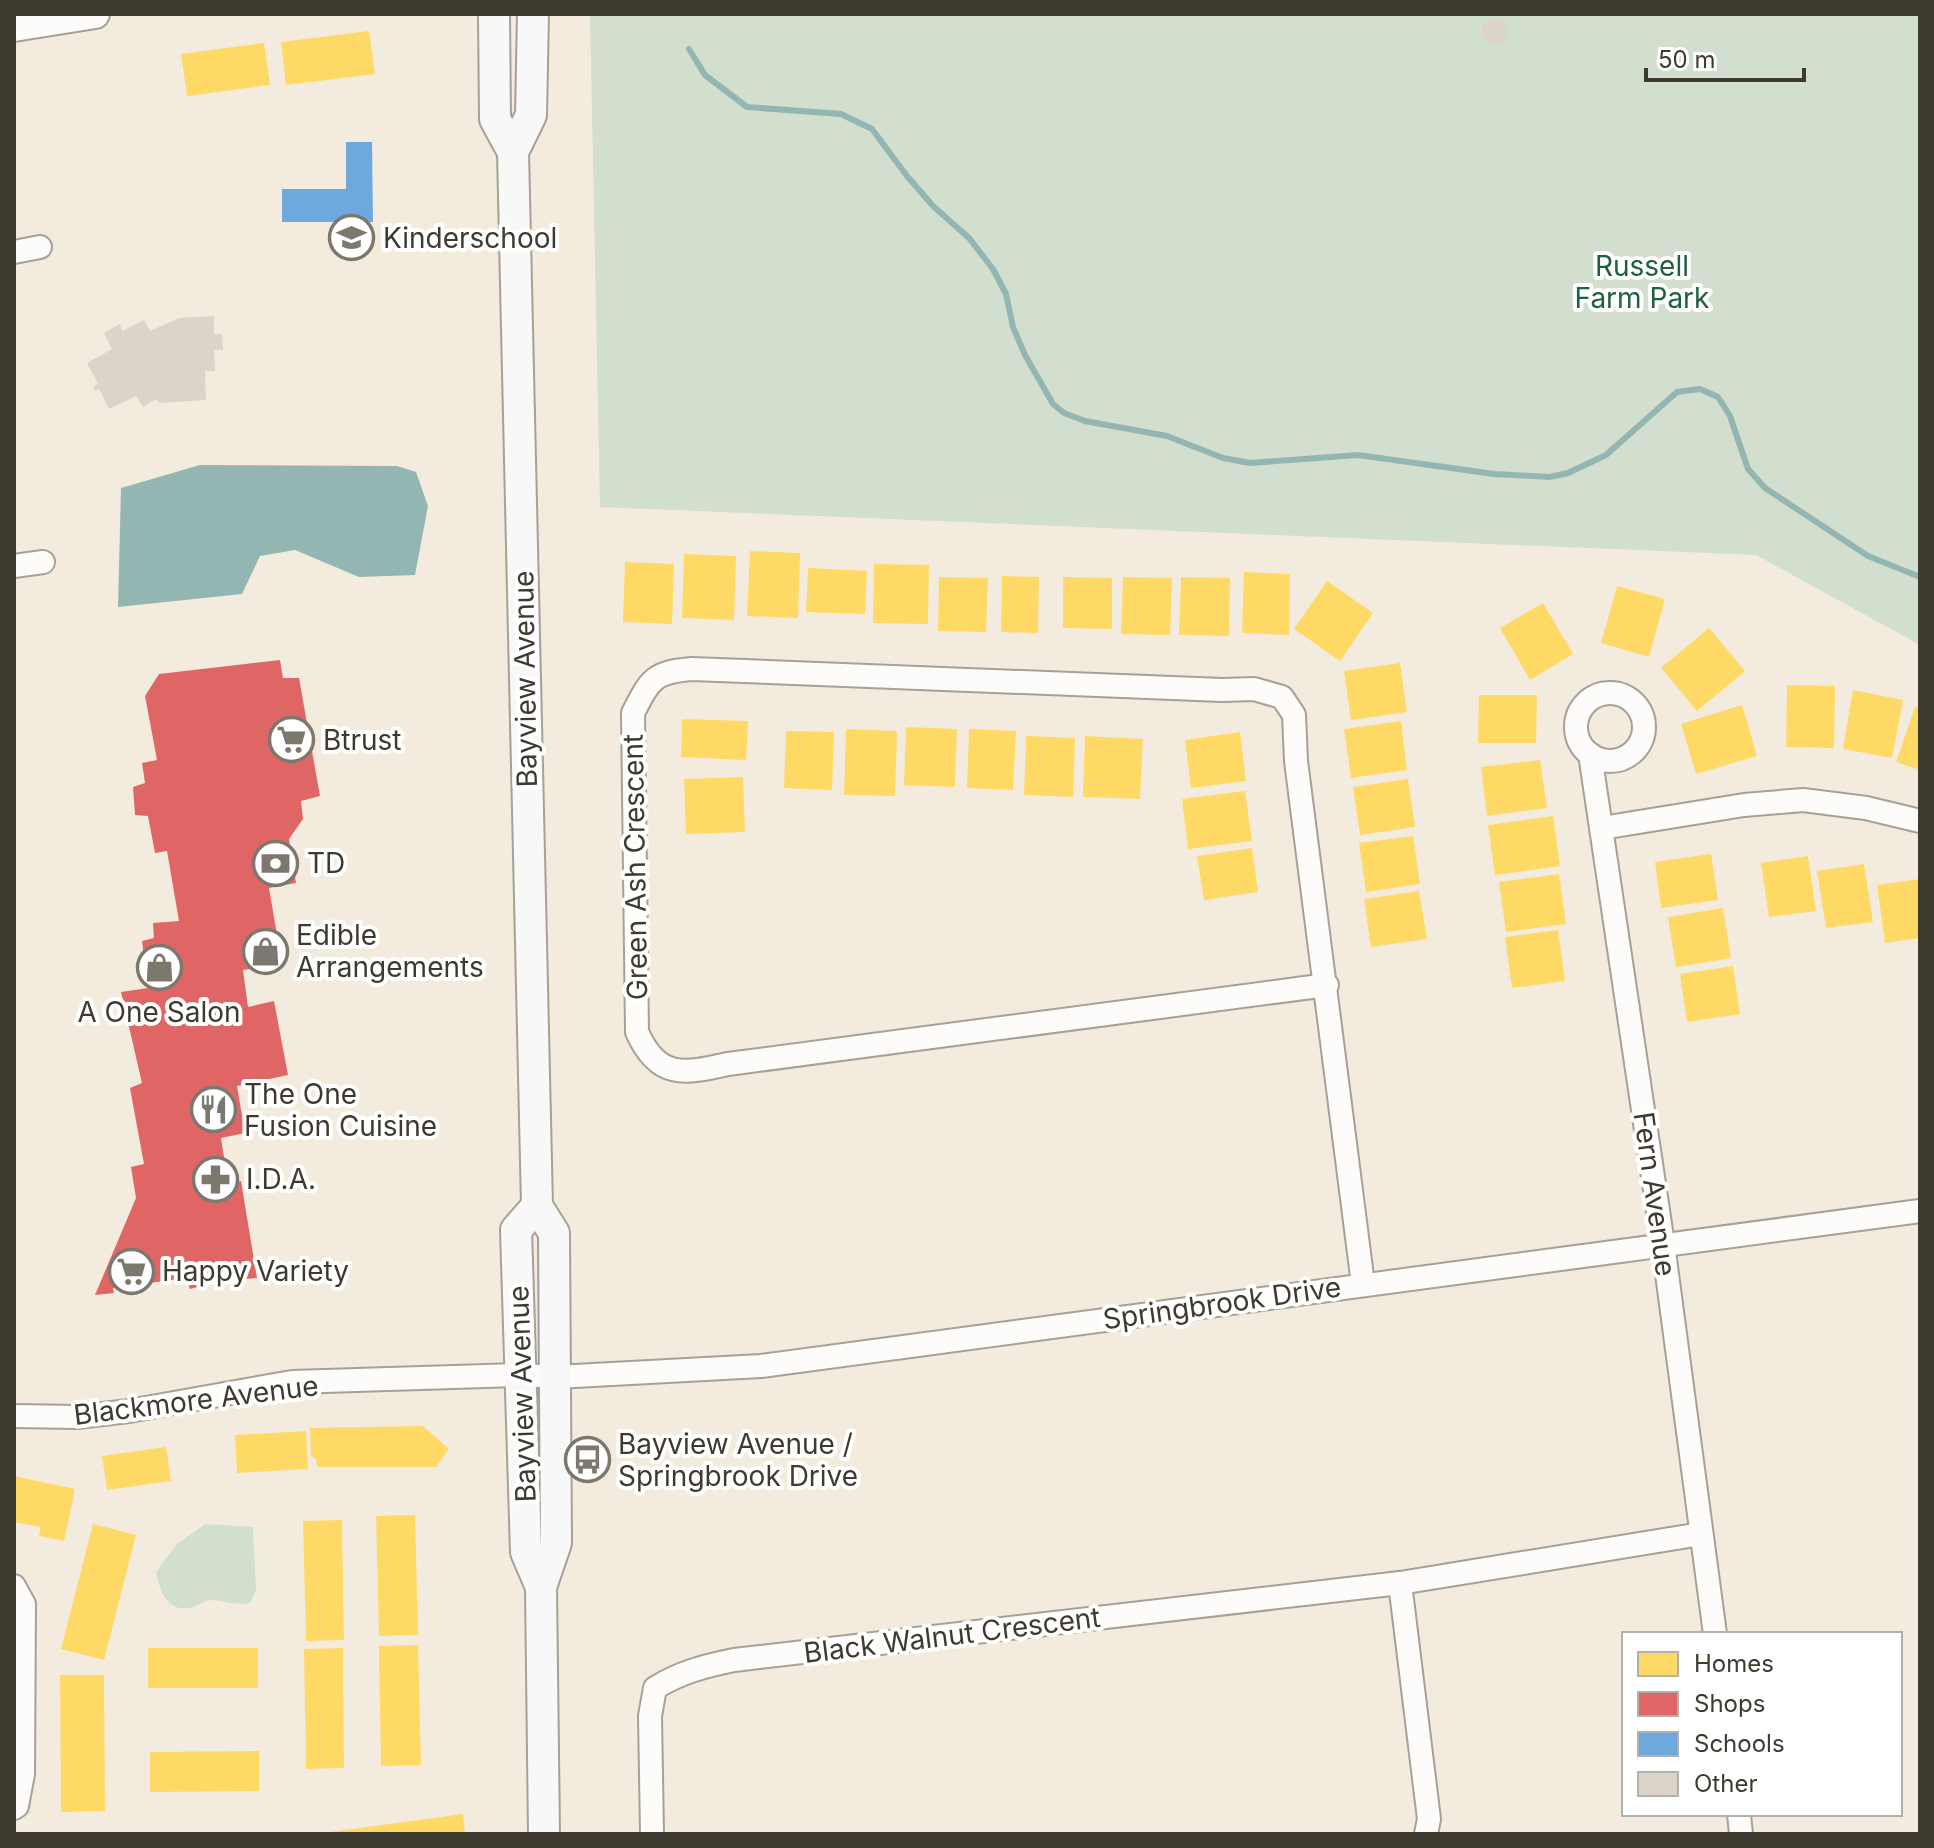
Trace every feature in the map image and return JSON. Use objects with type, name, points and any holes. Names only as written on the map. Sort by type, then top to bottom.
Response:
[{"type":"main road","name":"Bayview Avenue","points":[[494,14],[495,119],[513,152]]},
{"type":"main road","name":"Bayview Avenue","points":[[533,14],[531,115],[513,152],[537,1206],[554,1233],[556,1543],[541,1587],[544,1834]]},
{"type":"main road","name":"Bayview Avenue","points":[[537,1206],[516,1230],[526,1552],[541,1587]]},
{"type":"street","points":[[14,27],[95,14]]},
{"type":"street","points":[[14,252],[40,247]]},
{"type":"street","points":[[14,566],[43,562]]},
{"type":"street","name":"Green Ash Crescent","points":[[1327,985],[694,1071],[666,1070],[646,1053],[637,1032],[633,713],[648,684],[668,671],[692,669],[1254,689],[1282,697],[1294,715],[1296,761],[1327,985],[1363,1284]]},
{"type":"street","name":"Fern Avenue","points":[[1590,754],[1663,1244],[1715,1632]]},
{"type":"street","points":[[1602,828],[1744,805],[1803,800],[1866,808],[1920,821]]},
{"type":"street","name":"Springbrook Drive","points":[[522,1375],[556,1377],[761,1366],[1920,1211]]},
{"type":"street","name":"Blackmore Avenue","points":[[14,1416],[77,1417],[116,1413],[292,1382],[522,1375]]},
{"type":"street","name":"Black Walnut Crescent","points":[[652,1834],[650,1716],[655,1688],[680,1673],[734,1660],[1400,1583],[1701,1534]]},
{"type":"street","points":[[1400,1583],[1429,1819],[1426,1834]]},
{"type":"street","points":[[14,1586],[24,1604],[23,1774],[14,1808]]},
{"type":"green space","name":"Russell Farm Park","points":[[590,14],[1920,14],[1920,645],[1756,555],[600,507]]},
{"type":"green space","points":[[205,1524],[253,1527],[256,1590],[250,1603],[211,1600],[184,1608],[166,1599],[156,1572],[177,1544]]},
{"type":"water","points":[[200,465],[397,466],[416,472],[428,506],[415,575],[359,577],[295,550],[260,556],[242,594],[118,607],[121,488]]},
{"type":"building: Homes","points":[[369,31],[375,74],[286,85],[281,42]]},
{"type":"building: Homes","points":[[264,43],[270,85],[187,96],[181,54]]},
{"type":"building: Homes","points":[[750,551],[800,553],[798,618],[747,616]]},
{"type":"building: Homes","points":[[684,554],[736,556],[734,620],[682,618]]},
{"type":"building: Homes","points":[[625,562],[674,564],[672,624],[623,622]]},
{"type":"building: Homes","points":[[874,564],[929,565],[928,624],[873,623]]},
{"type":"building: Homes","points":[[808,568],[867,571],[865,614],[806,612]]},
{"type":"building: Homes","points":[[1244,572],[1290,574],[1289,635],[1242,633]]},
{"type":"building: Homes","points":[[1002,576],[1039,577],[1038,633],[1001,632]]},
{"type":"building: Homes","points":[[939,577],[988,578],[986,632],[938,631]]},
{"type":"building: Homes","points":[[1063,577],[1112,578],[1112,629],[1063,628]]},
{"type":"building: Homes","points":[[1123,577],[1172,578],[1170,635],[1121,634]]},
{"type":"building: Homes","points":[[1181,577],[1230,578],[1229,636],[1179,635]]},
{"type":"building: Homes","points":[[1327,581],[1373,613],[1340,661],[1294,629]]},
{"type":"building: Homes","points":[[1617,586],[1665,599],[1649,657],[1601,643]]},
{"type":"building: Homes","points":[[1543,603],[1573,654],[1530,680],[1500,628]]},
{"type":"building: Homes","points":[[1709,628],[1745,671],[1697,711],[1661,668]]},
{"type":"building: Homes","points":[[1400,663],[1407,712],[1351,720],[1344,671]]},
{"type":"building: Homes","points":[[1787,685],[1835,686],[1834,748],[1786,747]]},
{"type":"building: Homes","points":[[1853,690],[1903,700],[1892,758],[1843,749]]},
{"type":"building: Homes","points":[[1479,695],[1537,695],[1536,743],[1478,743]]},
{"type":"building: Homes","points":[[1742,705],[1757,756],[1696,774],[1681,724]]},
{"type":"building: Homes","points":[[1915,707],[1920,708],[1920,770],[1896,762]]},
{"type":"building: Homes","points":[[682,719],[748,721],[746,760],[681,757]]},
{"type":"building: Homes","points":[[1401,721],[1407,770],[1351,778],[1344,729]]},
{"type":"building: Homes","points":[[906,727],[957,729],[955,787],[904,785]]},
{"type":"building: Homes","points":[[846,729],[897,731],[895,796],[844,795]]},
{"type":"building: Homes","points":[[969,729],[1016,731],[1013,790],[967,788]]},
{"type":"building: Homes","points":[[786,731],[834,732],[832,790],[784,788]]},
{"type":"building: Homes","points":[[1240,732],[1246,781],[1191,788],[1185,740]]},
{"type":"building: Homes","points":[[1026,736],[1075,738],[1073,797],[1024,795]]},
{"type":"building: Homes","points":[[1085,736],[1143,739],[1140,799],[1083,797]]},
{"type":"building: Homes","points":[[1540,760],[1547,808],[1487,816],[1481,767]]},
{"type":"building: Homes","points":[[743,777],[745,832],[686,834],[684,779]]},
{"type":"building: Homes","points":[[1408,779],[1415,827],[1360,835],[1353,787]]},
{"type":"building: Homes","points":[[1245,791],[1252,841],[1188,849],[1182,799]]},
{"type":"building: Homes","points":[[1553,816],[1560,866],[1495,875],[1488,825]]},
{"type":"building: Homes","points":[[1413,836],[1420,884],[1366,892],[1359,843]]},
{"type":"building: Homes","points":[[1252,848],[1258,892],[1204,900],[1197,856]]},
{"type":"building: Homes","points":[[1711,854],[1718,900],[1661,908],[1655,862]]},
{"type":"building: Homes","points":[[1808,856],[1816,911],[1769,917],[1761,863]]},
{"type":"building: Homes","points":[[1864,864],[1873,922],[1826,928],[1817,871]]},
{"type":"building: Homes","points":[[1559,874],[1566,924],[1506,932],[1499,882]]},
{"type":"building: Homes","points":[[1920,879],[1920,938],[1885,943],[1877,885]]},
{"type":"building: Homes","points":[[1419,891],[1427,939],[1371,947],[1364,899]]},
{"type":"building: Homes","points":[[1723,908],[1731,958],[1676,967],[1668,917]]},
{"type":"building: Homes","points":[[1558,930],[1565,981],[1512,988],[1505,937]]},
{"type":"building: Homes","points":[[1733,966],[1740,1014],[1687,1022],[1680,974]]},
{"type":"building: Homes","points":[[423,1426],[449,1449],[436,1467],[317,1467],[316,1459],[311,1455],[310,1428]]},
{"type":"building: Homes","points":[[306,1431],[308,1469],[237,1473],[235,1435]]},
{"type":"building: Homes","points":[[166,1447],[171,1481],[107,1490],[102,1456]]},
{"type":"building: Homes","points":[[14,1476],[75,1489],[64,1541],[39,1536],[41,1527],[14,1522]]},
{"type":"building: Homes","points":[[415,1515],[418,1635],[379,1636],[376,1516]]},
{"type":"building: Homes","points":[[342,1520],[344,1640],[306,1641],[303,1521]]},
{"type":"building: Homes","points":[[93,1524],[136,1535],[104,1660],[61,1649]]},
{"type":"building: Homes","points":[[418,1645],[421,1765],[381,1766],[379,1646]]},
{"type":"building: Homes","points":[[148,1648],[258,1648],[258,1688],[148,1688]]},
{"type":"building: Homes","points":[[343,1648],[344,1768],[306,1769],[304,1649]]},
{"type":"building: Homes","points":[[60,1675],[104,1675],[105,1811],[61,1812]]},
{"type":"building: Homes","points":[[259,1751],[259,1791],[150,1792],[150,1752]]},
{"type":"building: Homes","points":[[463,1814],[465,1834],[330,1834],[330,1832]]},
{"type":"building: Shops","points":[[280,660],[283,678],[299,678],[320,796],[301,801],[303,819],[289,839],[296,883],[269,888],[282,964],[243,970],[248,1007],[274,1001],[288,1075],[237,1086],[245,1133],[221,1138],[228,1183],[241,1181],[257,1278],[245,1279],[242,1269],[200,1274],[202,1286],[190,1289],[186,1278],[113,1288],[114,1293],[95,1295],[136,1198],[131,1167],[144,1164],[130,1088],[142,1083],[121,992],[148,988],[142,941],[154,938],[153,923],[179,921],[167,851],[155,853],[148,816],[135,815],[133,787],[145,783],[142,763],[157,760],[145,696],[159,674]]},
{"type":"building: Schools","points":[[346,142],[372,142],[373,222],[282,222],[282,189],[346,189]]},
{"type":"building: Other","points":[[1495,18],[1504,22],[1508,31],[1504,40],[1495,44],[1486,40],[1482,31],[1486,22]]},
{"type":"building: Other","points":[[214,316],[214,334],[222,334],[223,350],[214,350],[215,371],[205,371],[206,400],[159,403],[156,399],[143,407],[136,396],[109,409],[99,389],[95,391],[93,386],[98,384],[87,363],[112,349],[104,333],[120,324],[122,331],[144,320],[150,331],[179,318]]},
{"type":"waterway","points":[[689,49],[705,75],[747,107],[841,114],[872,129],[907,176],[933,206],[969,238],[993,269],[1006,294],[1013,327],[1025,355],[1053,404],[1064,413],[1085,421],[1167,436],[1223,458],[1250,463],[1358,455],[1494,474],[1550,477],[1568,473],[1606,455],[1677,392],[1700,389],[1718,397],[1730,416],[1748,469],[1765,488],[1868,556],[1920,577]]},
{"type":"place","name":"Kinderschool","points":[[352,238]]},
{"type":"place","name":"Btrust","points":[[292,740]]},
{"type":"place","name":"TD","points":[[276,863]]},
{"type":"place","name":"Edible Arrangements","points":[[265,951]]},
{"type":"place","name":"A One Salon","points":[[159,967]]},
{"type":"place","name":"The One Fusion Cuisine","points":[[213,1110]]},
{"type":"place","name":"I.D.A.","points":[[215,1179]]},
{"type":"place","name":"Happy Variety","points":[[131,1271]]},
{"type":"place","name":"Bayview Avenue / Springbrook Drive","points":[[587,1460]]}]
